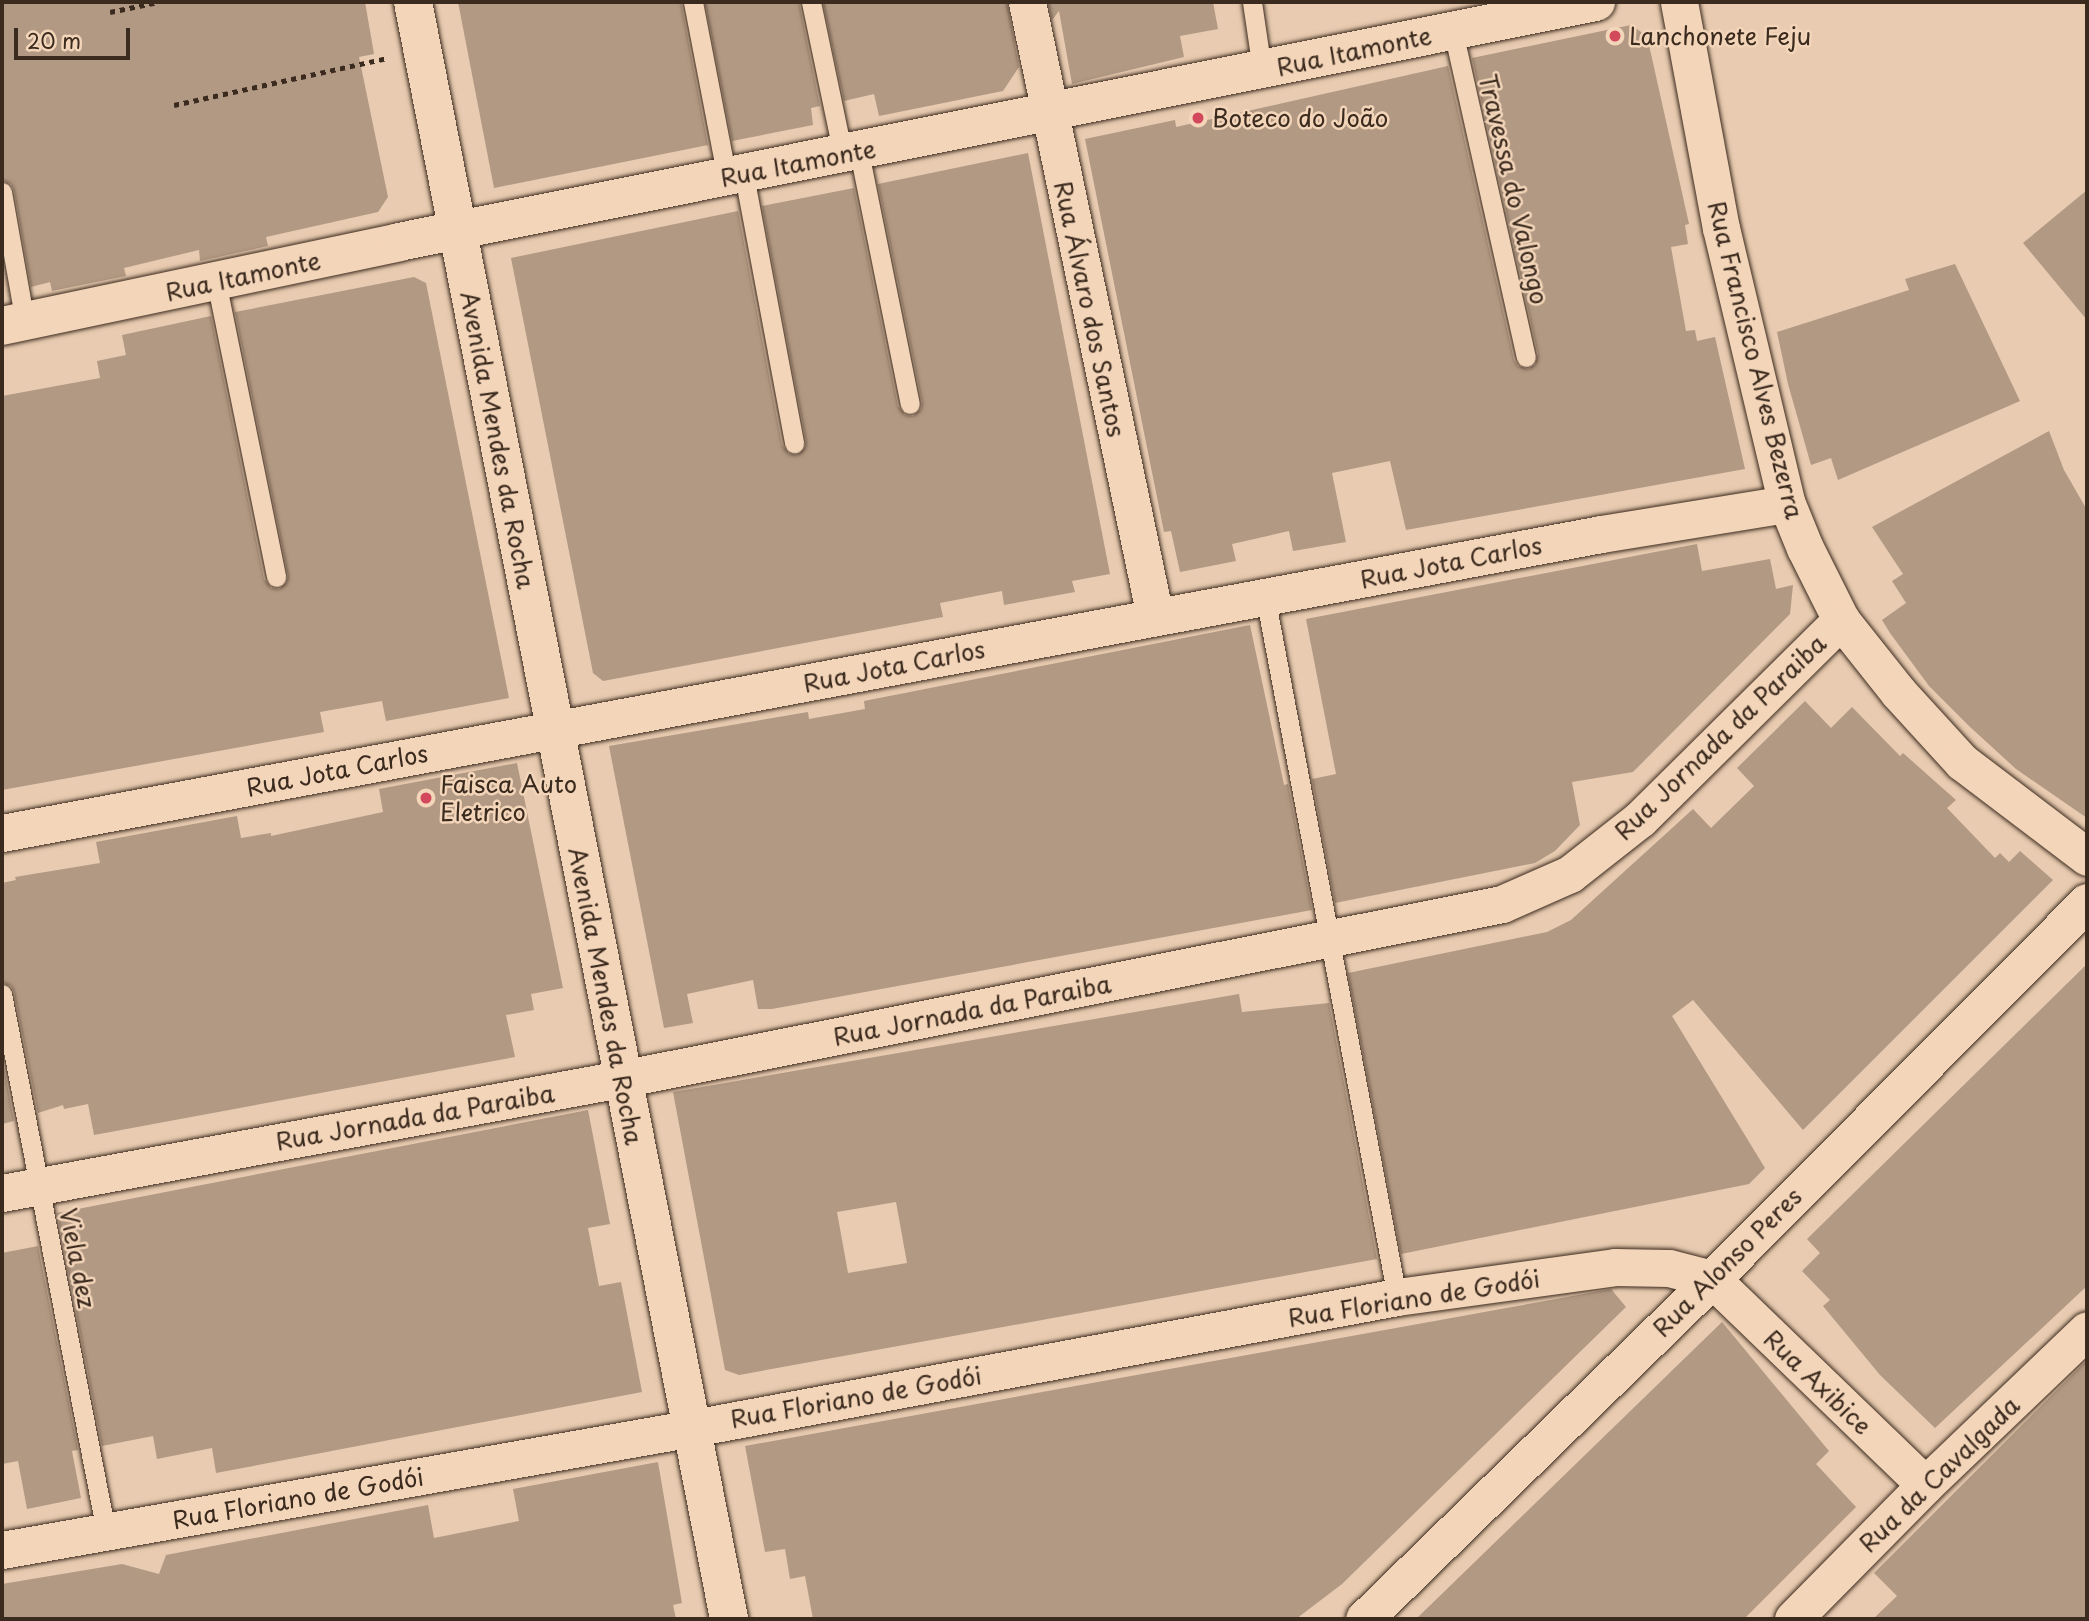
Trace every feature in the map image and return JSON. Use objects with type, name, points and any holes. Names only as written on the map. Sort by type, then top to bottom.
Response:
[{"type":"street","name":"Avenida Mendes da Rocha","points":[[413,2],[621,1079],[693,1427],[729,1619]]},
{"type":"street","name":"Rua Álvaro dos Santos","points":[[1027,2],[1155,617]]},
{"type":"street","name":"Rua Itamonte","points":[[13,324],[457,230],[1595,2]]},
{"type":"street","name":"Rua Francisco Alves Bezerra","points":[[1679,2],[1721,228],[1787,504],[1841,620],[1898,692],[1962,762],[2087,857]]},
{"type":"street","name":"Rua Jota Carlos","points":[[2,833],[1601,534],[1787,504]]},
{"type":"street","name":"Rua Jornada da Paraiba","points":[[2,1193],[621,1079],[1502,904],[1570,874],[1640,819],[1841,620]]},
{"type":"street","name":"Rua Alonso Peres","points":[[1364,1619],[1712,1279],[2087,902]]},
{"type":"street","name":"Rua Floriano de Godói","points":[[2,1550],[693,1427],[1397,1297],[1615,1267],[1669,1268],[1712,1279]]},
{"type":"street","name":"Rua Axibice","points":[[1712,1279],[1925,1485]]},
{"type":"street","name":"Rua da Cavalgada","points":[[1793,1619],[1925,1485],[2082,1346]]},
{"type":"lane","points":[[693,2],[794,443]]},
{"type":"lane","points":[[811,2],[851,153],[910,404]]},
{"type":"lane","points":[[1252,2],[1262,70]]},
{"type":"lane","name":"Travessa do Valongo","points":[[1453,31],[1526,357]]},
{"type":"lane","points":[[2,192],[13,324]]},
{"type":"lane","points":[[216,281],[276,577]]},
{"type":"lane","points":[[1265,596],[1397,1297]]},
{"type":"lane","name":"Viela dez","points":[[2,994],[106,1532]]},
{"type":"path","points":[[110,12],[158,2]]},
{"type":"path","points":[[174,105],[422,51]]},
{"type":"building","points":[[2,2],[365,2],[374,54],[359,57],[388,197],[378,212],[266,237],[268,246],[200,261],[199,250],[124,268],[126,276],[52,291],[50,282],[31,287],[14,190],[11,184],[2,180]]},
{"type":"building","points":[[458,2],[681,2],[708,145],[494,188]]},
{"type":"building","points":[[705,2],[799,2],[820,106],[811,108],[813,125],[732,141]]},
{"type":"building","points":[[823,2],[1007,2],[1019,67],[1003,91],[879,116],[874,94],[844,101]]},
{"type":"building","points":[[1048,2],[1213,2],[1218,29],[1180,36],[1184,57],[1072,84],[1059,11],[1052,20]]},
{"type":"building","points":[[1631,25],[1647,36],[1689,224],[1685,225],[1688,244],[1671,247],[1686,331],[1695,330],[1697,341],[1715,337],[1745,469],[1406,530],[1390,461],[1332,473],[1346,542],[1293,551],[1289,531],[1232,544],[1236,561],[1180,572],[1171,531],[1164,532],[1085,139],[1175,120],[1176,127],[1448,66],[1514,360],[1518,366],[1528,369],[1535,365],[1538,354],[1472,58]]},
{"type":"building","points":[[1028,153],[1110,574],[1072,581],[1075,592],[1004,605],[1002,591],[940,603],[943,617],[603,681],[593,673],[511,258],[738,211],[782,445],[789,454],[797,455],[805,448],[806,441],[762,206],[854,188],[898,406],[905,415],[913,416],[921,409],[922,402],[878,184]]},
{"type":"building","points":[[2087,190],[2087,320],[2023,243]]},
{"type":"building","points":[[1955,264],[2020,401],[1838,480],[1831,458],[1811,465],[1788,384],[1777,332],[1909,290],[1905,279]]},
{"type":"building","points":[[414,277],[426,283],[509,698],[386,721],[382,701],[320,712],[324,732],[2,790],[2,396],[100,378],[97,361],[126,355],[122,335],[211,316],[264,579],[271,588],[279,589],[287,582],[288,575],[235,312]]},
{"type":"building","points":[[2049,431],[2064,470],[2087,510],[2087,818],[2016,769],[1929,686],[1882,620],[1906,603],[1892,581],[1903,574],[1872,527]]},
{"type":"building","points":[[1697,544],[1702,571],[1770,559],[1776,589],[1793,585],[1790,614],[1633,772],[1572,782],[1580,825],[1555,851],[1535,863],[1335,903],[1312,779],[1336,774],[1306,619]]},
{"type":"building","points":[[1250,625],[1284,785],[1288,784],[1312,910],[772,1009],[758,1009],[753,980],[687,994],[693,1023],[664,1028],[609,746],[808,712],[809,719],[865,709],[864,701]]},
{"type":"building","points":[[1805,701],[1831,728],[1852,707],[1900,756],[1903,753],[1956,800],[1947,808],[1995,858],[2000,853],[2009,862],[2020,851],[2053,880],[1803,1130],[1693,1000],[1672,1016],[1765,1168],[1749,1184],[1401,1254],[1348,973],[1547,932],[1571,920],[1693,809],[1711,828],[1754,786],[1737,768]]},
{"type":"building","points":[[517,763],[563,988],[531,994],[534,1010],[506,1015],[515,1057],[94,1135],[88,1104],[64,1109],[63,1105],[38,1113],[14,992],[11,986],[2,982],[2,883],[16,880],[15,877],[100,863],[96,842],[237,816],[241,838],[271,833],[271,836],[383,812],[379,789]]},
{"type":"building","points":[[2087,964],[2087,1286],[1935,1428],[1880,1375],[1823,1306],[1830,1300],[1802,1271],[1820,1253],[1807,1239]]},
{"type":"building","points":[[1239,994],[1242,1012],[1329,1003],[1377,1259],[739,1375],[725,1370],[673,1092]],"holes":[[[896,1202],[907,1263],[848,1273],[837,1212]]]},
{"type":"building","points":[[2,1057],[14,1121],[2,1124]]},
{"type":"building","points":[[588,1110],[610,1224],[588,1228],[599,1286],[621,1282],[642,1392],[216,1473],[212,1448],[157,1459],[153,1436],[102,1446],[57,1213]]},
{"type":"building","points":[[38,1246],[78,1450],[72,1451],[81,1498],[27,1509],[18,1461],[2,1464],[2,1253]]},
{"type":"building","points":[[1611,1289],[1626,1307],[1342,1584],[1296,1619],[813,1619],[805,1576],[790,1579],[785,1549],[765,1552],[745,1446]]},
{"type":"building","points":[[1722,1322],[1829,1451],[1816,1464],[1856,1507],[1744,1619],[1416,1619]]},
{"type":"building","points":[[2087,1360],[2087,1619],[1873,1619],[1897,1596],[1874,1573]]},
{"type":"building","points":[[658,1462],[682,1603],[673,1605],[676,1619],[2,1619],[2,1584],[122,1564],[159,1574],[166,1555],[428,1505],[434,1538],[519,1521],[513,1489]]},
{"type":"place","name":"Lanchonete Feju","points":[[1615,36]]},
{"type":"place","name":"Boteco do João","points":[[1198,118]]},
{"type":"place","name":"Faisca Auto Eletrico","points":[[426,798]]}]
